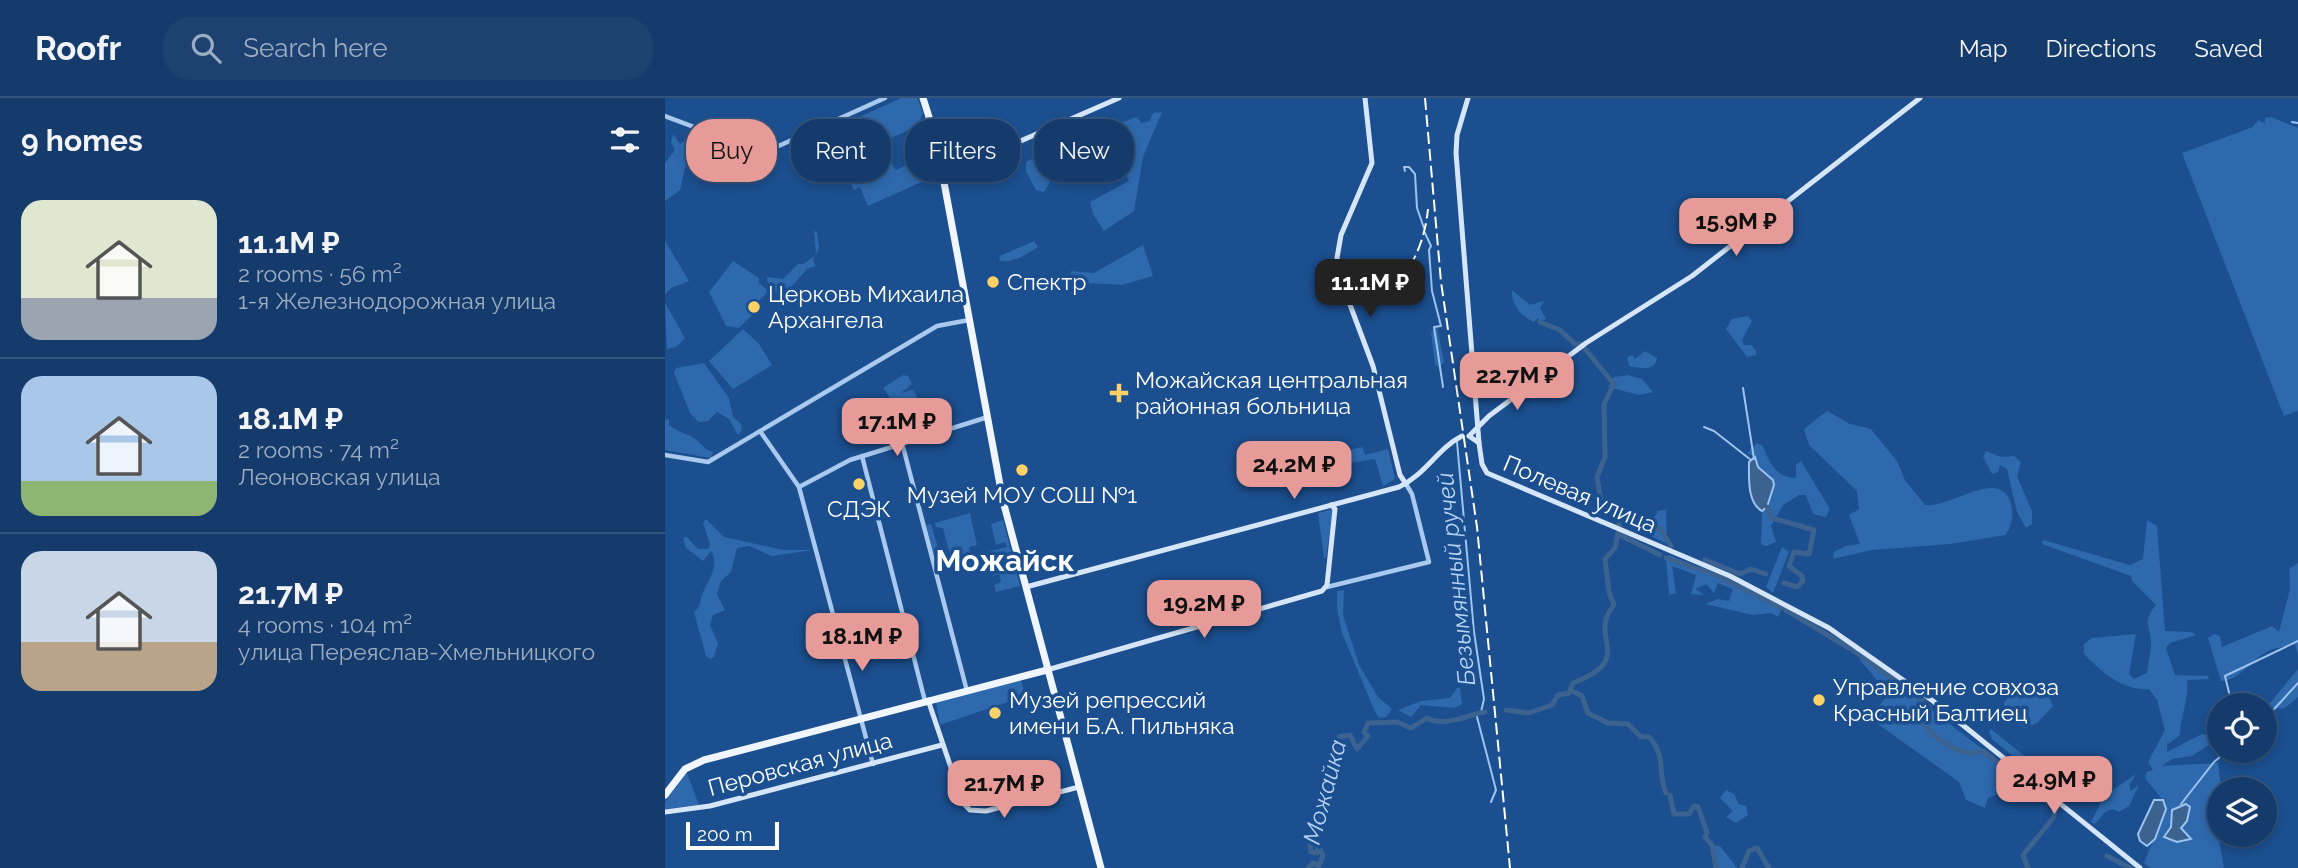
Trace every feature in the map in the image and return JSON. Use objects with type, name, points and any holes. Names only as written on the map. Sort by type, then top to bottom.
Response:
[{"type":"main road","points":[[923,98],[931,119]]},
{"type":"main road","points":[[1020,141],[1119,98]]},
{"type":"main road","points":[[1365,98],[1371,166],[1341,236],[1337,261],[1372,361],[1400,476],[1406,484]]},
{"type":"main road","name":"Полевая улица","points":[[1468,98],[1457,135],[1456,153],[1479,443],[1482,466],[1491,477],[1752,586],[1855,644],[1923,693],[2140,868]]},
{"type":"main road","points":[[1026,587],[1406,484],[1478,428],[1489,416],[1586,343],[1692,276],[1920,98]]},
{"type":"main road","points":[[944,182],[1003,501],[1101,868]]},
{"type":"main road","points":[[1477,405],[1481,416],[1489,416]]},
{"type":"main road","points":[[1465,436],[1478,417]]},
{"type":"main road","points":[[1465,436],[1479,443]]},
{"type":"main road","points":[[1334,515],[1344,502]]},
{"type":"main road","points":[[665,795],[683,771],[694,763],[860,717],[1047,670],[1326,589],[1335,507],[1331,505]]},
{"type":"main road","points":[[927,700],[963,803],[970,810],[986,811],[1079,787]]},
{"type":"main road","name":"Перовская улица","points":[[665,812],[706,807],[942,745]]},
{"type":"street","points":[[665,116],[763,153],[885,98]]},
{"type":"street","points":[[665,455],[708,463],[937,326],[969,320]]},
{"type":"street","points":[[799,487],[820,474],[862,456],[988,417]]},
{"type":"street","points":[[759,431],[799,487],[873,764]]},
{"type":"street","points":[[902,443],[967,691]]},
{"type":"street","points":[[862,456],[927,700]]},
{"type":"street","points":[[1326,589],[1429,562],[1412,494],[1406,484]]},
{"type":"shaded area","points":[[901,98],[917,98],[923,113],[920,119],[905,119],[905,132],[891,138],[891,119],[855,119]]},
{"type":"shaded area","points":[[1162,112],[1143,157],[1134,211],[1104,231],[1093,214],[1090,202],[1127,182],[1134,182],[1134,119],[1131,119],[1137,117],[1141,123],[1150,121],[1153,113]]},
{"type":"shaded area","points":[[2271,117],[2298,128],[2298,411],[2284,416],[2182,153],[2253,127],[2258,120],[2265,123],[2265,118]]},
{"type":"shaded area","points":[[673,134],[680,144],[686,140],[686,167],[680,190],[665,201],[665,163],[675,150],[671,142]]},
{"type":"shaded area","points":[[1034,158],[1034,182],[1050,182],[1044,192],[1036,190],[1026,171],[1026,162]]},
{"type":"shaded area","points":[[891,161],[896,170],[905,166],[905,182],[921,182],[868,206],[860,187],[854,190],[850,182],[891,182]]},
{"type":"shaded area","points":[[814,231],[817,232],[819,248],[816,255]]},
{"type":"shaded area","points":[[665,241],[689,281],[671,288],[665,294]]},
{"type":"shaded area","points":[[1034,241],[1038,247],[1024,256],[1009,261],[999,260],[1000,256]]},
{"type":"shaded area","points":[[1143,245],[1153,276],[1122,285],[1070,282],[1071,271],[1094,273]]},
{"type":"shaded area","points":[[816,255],[813,261],[816,266],[807,269],[786,293],[777,292],[768,283],[767,277],[783,279],[798,264],[803,264]]},
{"type":"shaded area","points":[[733,261],[759,278],[759,283],[769,291],[751,308],[755,312],[739,328],[726,326],[709,292]]},
{"type":"shaded area","points":[[1512,290],[1530,305],[1544,301],[1540,308],[1546,319],[1539,321],[1538,318],[1534,322],[1525,316],[1515,305]]},
{"type":"shaded area","points":[[665,303],[685,338],[676,347],[667,349]]},
{"type":"shaded area","points":[[1748,316],[1752,321],[1742,340],[1744,345],[1751,345],[1756,350],[1756,355],[1747,357],[1726,329],[1732,319]]},
{"type":"shaded area","points":[[1437,327],[1444,362],[1439,367],[1435,365],[1431,332]]},
{"type":"shaded area","points":[[743,329],[759,344],[772,365],[733,389],[709,361]]},
{"type":"shaded area","points":[[1645,351],[1657,358],[1653,365],[1646,368],[1629,366],[1627,357],[1632,355],[1635,359]]},
{"type":"shaded area","points":[[704,363],[729,398],[733,417],[741,424],[742,430],[738,435],[729,419],[717,412],[708,421],[699,422],[690,413],[674,373],[676,368]]},
{"type":"shaded area","points":[[903,375],[908,376],[912,384],[901,393],[913,390],[921,404],[914,410],[889,416],[885,406],[891,399],[883,388]]},
{"type":"shaded area","points":[[1628,375],[1642,379],[1653,392],[1639,395],[1608,387],[1614,377]]},
{"type":"shaded area","points":[[1827,411],[1850,424],[1871,429],[1897,461],[1905,480],[1925,505],[1948,501],[1986,488],[2005,493],[2012,512],[2006,535],[1950,544],[1872,550],[1833,559],[1834,552],[1846,546],[1860,544],[1849,515],[1859,509],[1857,491],[1809,445],[1804,429]]},
{"type":"shaded area","points":[[669,419],[669,425],[713,452],[711,458],[665,450],[665,420]]},
{"type":"shaded area","points":[[1757,443],[1763,446],[1771,463],[1783,475],[1796,478],[1796,465],[1801,461],[1830,509],[1826,517],[1813,514],[1806,495],[1799,495],[1783,505],[1771,526],[1776,542],[1766,546],[1761,544],[1762,511],[1769,504],[1773,480],[1758,467],[1755,457],[1747,453]]},
{"type":"shaded area","points":[[1362,447],[1365,455],[1388,449],[1395,479],[1383,486],[1375,459],[1350,463],[1347,451]]},
{"type":"shaded area","points":[[1986,451],[2001,457],[2014,456],[2021,462],[2017,476],[2032,511],[2032,524],[2026,528],[2017,512],[2007,469],[2000,465],[1998,472],[1992,474],[1983,457]]},
{"type":"shaded area","points":[[1755,457],[1758,467],[1773,480],[1774,485],[1767,507],[1762,511],[1754,502],[1750,489],[1749,462]]},
{"type":"shaded area","points":[[1333,509],[1326,558],[1324,558],[1318,513]]},
{"type":"shaded area","points":[[1666,510],[1665,543],[1633,527],[1634,523],[1651,523],[1658,511]]},
{"type":"shaded area","points":[[970,513],[977,545],[969,547],[971,556],[1007,547],[1005,542],[996,545],[991,524],[1003,520],[1020,586],[996,592],[994,585],[1001,582],[999,574],[993,576],[989,561],[938,573],[926,525],[931,524],[942,561],[951,558],[943,528],[936,527],[935,523]]},
{"type":"shaded area","points":[[706,519],[724,537],[784,550],[813,550],[772,556],[749,546],[737,548],[731,572],[721,581],[717,594],[725,610],[713,615],[710,625],[718,643],[714,657],[710,659],[706,656],[694,612],[713,572],[713,556],[711,551],[703,561],[686,548],[683,538],[687,537],[698,549],[708,549],[710,544],[703,523]]},
{"type":"shaded area","points":[[2147,520],[2157,526],[2165,631],[2191,632],[2196,635],[2170,643],[2166,648],[2175,675],[2208,676],[2209,679],[2187,680],[2180,735],[2167,745],[2167,752],[2202,734],[2207,735],[2207,746],[2192,756],[2172,759],[2162,766],[2218,763],[2220,777],[2207,777],[2207,847],[2220,847],[2224,868],[2150,868],[2144,863],[2166,809],[2165,803],[2145,778],[2147,772],[2153,770],[2148,762],[2165,730],[2157,700],[2149,689],[2130,687],[2113,679],[2084,654],[2084,644],[2092,638],[2136,634],[2129,674],[2134,679],[2147,673],[2151,644],[2148,620],[2156,605],[2132,581],[2131,576],[2042,544],[2043,540],[2130,565],[2143,559]]},
{"type":"shaded area","points":[[1782,547],[1789,552],[1773,593],[1766,587]]},
{"type":"shaded area","points":[[1669,555],[1721,576],[1782,608],[1778,617],[1771,613],[1752,615],[1705,604],[1718,599],[1729,601],[1733,589],[1718,583],[1714,593],[1706,584],[1696,589],[1704,595],[1691,594],[1696,575],[1672,566],[1676,593],[1669,595],[1666,558]]},
{"type":"shaded area","points":[[2298,563],[2298,656],[2295,644],[2274,649],[2263,654],[2238,675],[2221,681],[2208,638],[2214,634],[2220,636],[2222,647],[2272,626],[2279,632],[2290,589],[2289,569]]},
{"type":"shaded area","points":[[1344,590],[1343,615],[1359,665],[1378,697],[1392,709],[1386,717],[1379,718],[1375,712],[1342,633],[1337,609],[1337,591]]},
{"type":"shaded area","points":[[1861,656],[2045,797],[2046,803],[2010,794],[1988,798],[1985,808],[1966,800],[1959,782],[1875,722],[1872,715],[1887,696],[1886,691],[1860,660]]},
{"type":"shaded area","points":[[2298,669],[2298,697],[2285,708],[2277,709],[2277,694]]},
{"type":"shaded area","points":[[1021,680],[1025,696],[940,725],[936,701]]},
{"type":"shaded area","points":[[2030,684],[2047,691],[2053,706],[2037,723],[2025,728],[2006,716],[2004,703],[2011,692]]},
{"type":"shaded area","points":[[1457,688],[1460,688],[1462,704],[1454,708],[1421,705],[1411,717],[1398,710],[1421,701],[1450,698]]},
{"type":"shaded area","points":[[1991,729],[2049,776],[2056,783],[2057,792],[1992,739],[1989,732]]},
{"type":"shaded area","points":[[687,773],[699,805],[665,809],[665,802]]},
{"type":"shaded area","points":[[2136,774],[2130,784],[2130,791],[2139,785],[2129,806],[2119,812],[2112,809],[2105,812],[2095,824],[2091,822],[2104,796]]},
{"type":"shaded area","points":[[1057,776],[1060,786],[1010,798],[1008,789]]},
{"type":"shaded area","points":[[1726,790],[1734,794],[1739,804],[1746,806],[1748,815],[1736,823],[1726,817],[1733,811],[1720,798]]},
{"type":"shaded area","points":[[2154,800],[2163,800],[2166,809],[2155,839],[2147,846],[2140,841],[2138,834]]},
{"type":"shaded area","points":[[2186,804],[2190,807],[2187,821],[2181,828],[2191,839],[2177,842],[2164,837],[2171,827],[2172,810]]},
{"type":"shaded area","points":[[1710,844],[1721,847],[1737,868],[1714,868]]},
{"type":"waterway","points":[[2292,122],[2298,123]]},
{"type":"waterway","points":[[1405,171],[1404,167],[1409,167],[1415,174],[1417,208],[1424,228]]},
{"type":"waterway","points":[[1425,233],[1431,246],[1432,291],[1441,326],[1434,327],[1443,387]]},
{"type":"waterway","name":"Можайка","points":[[1540,322],[1560,330],[1575,344],[1580,344]]},
{"type":"waterway","name":"Можайка","points":[[1585,349],[1614,384],[1604,404],[1605,457],[1597,477],[1602,507],[1619,514],[1619,526]]},
{"type":"waterway","points":[[1743,388],[1754,459]]},
{"type":"waterway","points":[[1704,427],[1714,431],[1751,460]]},
{"type":"waterway","name":"Безымянный ручей","points":[[1457,442],[1474,632],[1484,699],[1481,712]]},
{"type":"waterway","points":[[1767,507],[1772,518],[1814,530],[1809,554],[1794,552],[1789,566],[1802,576],[1803,581],[1797,587],[1784,583]]},
{"type":"waterway","points":[[1633,526],[1660,528],[1671,546]]},
{"type":"waterway","name":"Можайка","points":[[1506,710],[1529,713],[1552,705],[1558,695],[1569,693],[1573,683],[1603,665],[1607,656],[1607,617],[1614,605],[1609,592],[1605,559],[1615,548],[1618,533]]},
{"type":"waterway","points":[[1618,534],[1660,555]]},
{"type":"waterway","points":[[1666,558],[1716,575],[1782,608]]},
{"type":"waterway","points":[[1705,560],[1740,574],[1751,569],[1766,574]]},
{"type":"waterway","points":[[1786,610],[1849,648]]},
{"type":"waterway","points":[[2229,693],[2225,676],[2298,641]]},
{"type":"waterway","points":[[1853,650],[1929,706],[1923,721],[1940,740],[1958,750],[1976,753],[1983,751],[2049,803]]},
{"type":"waterway","points":[[2277,706],[2298,683]]},
{"type":"waterway","points":[[1570,690],[1582,696],[1588,713],[1608,723],[1628,724],[1641,737],[1649,737],[1658,751],[1666,793]]},
{"type":"waterway","name":"Можайка","points":[[1308,868],[1313,863],[1319,866],[1323,856],[1318,845],[1317,853],[1311,852],[1310,843],[1315,840],[1311,828],[1314,824],[1321,824],[1318,816],[1322,808],[1319,799],[1322,789],[1331,787],[1329,771],[1340,751],[1339,737],[1350,735],[1357,749],[1368,736],[1364,732],[1368,723],[1397,722],[1411,728],[1427,718],[1441,722],[1485,712]]},
{"type":"waterway","points":[[1476,713],[1496,790],[1491,802]]},
{"type":"waterway","points":[[2181,804],[2213,763]]},
{"type":"waterway","points":[[1670,795],[1674,814],[1689,814],[1694,806],[1698,807],[1707,833],[1705,837],[1712,845],[1716,868]]},
{"type":"waterway","points":[[2028,868],[2023,855],[2054,817],[2055,810]]},
{"type":"waterway","points":[[1742,868],[1749,851],[1757,848],[1769,868]]},
{"type":"waterway","points":[[2107,856],[2130,868]]},
{"type":"railway","points":[[1425,98],[1441,282],[1477,527],[1510,868]]},
{"type":"railway","points":[[1376,304],[1397,284],[1412,262],[1423,237],[1428,209]]},
{"type":"place","name":"Спектр","points":[[993,282]]},
{"type":"place","name":"Церковь Михаила Архангела","points":[[754,307]]},
{"type":"place","name":"Можайская центральная районная больница","points":[[1119,393]]},
{"type":"place","name":"Музей МОУ СОШ №1","points":[[1022,470]]},
{"type":"place","name":"СДЭК","points":[[859,484]]},
{"type":"place","name":"Управление совхоза Красный Балтиец","points":[[1819,700]]},
{"type":"place","name":"Музей репрессий имени Б.А. Пильняка","points":[[995,713]]},
{"type":"district","name":"Можайск","points":[[1005,561]]}]
